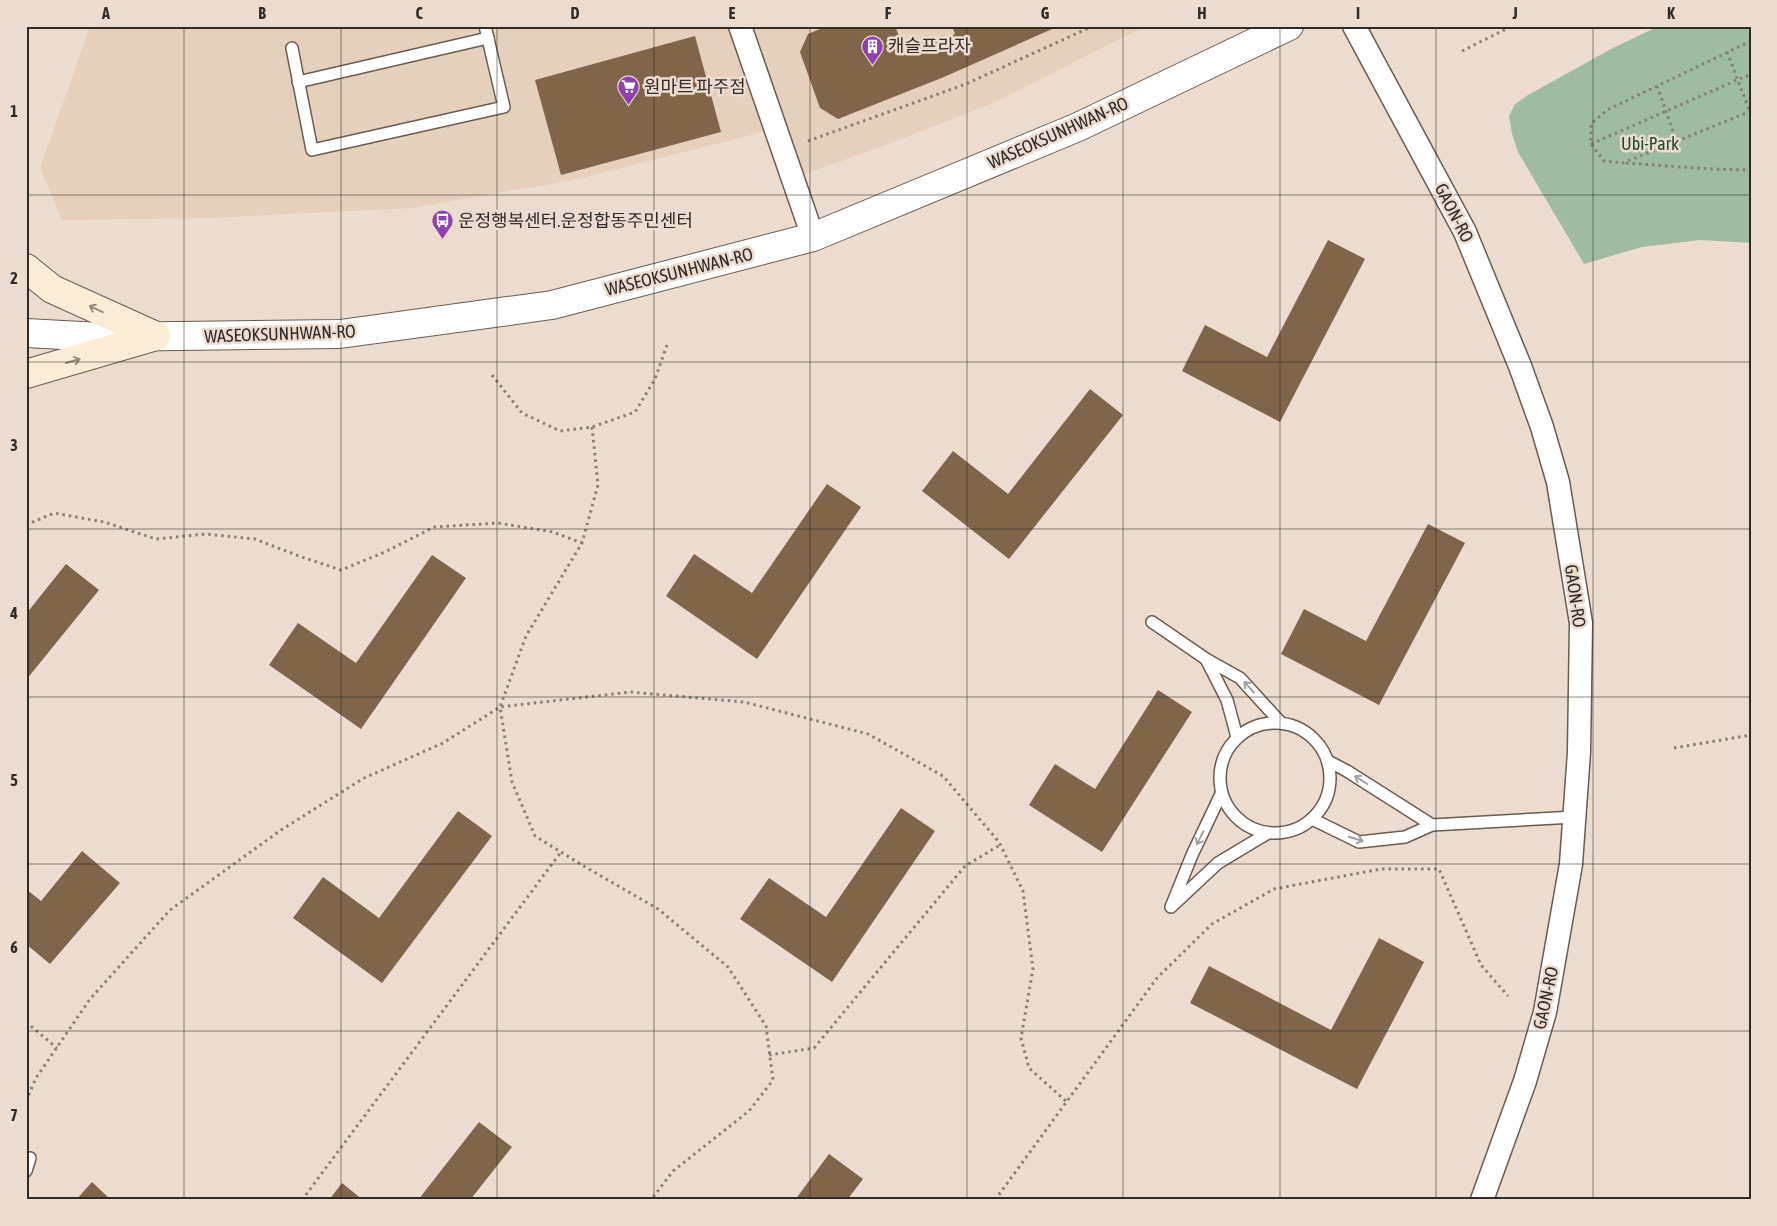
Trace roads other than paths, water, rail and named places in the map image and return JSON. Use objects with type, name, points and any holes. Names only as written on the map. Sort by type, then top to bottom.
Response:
[{"type":"main road","points":[[26,268],[52,288],[156,336]]},
{"type":"main road","points":[[26,374],[156,336]]},
{"type":"street","points":[[740,26],[813,237]]},
{"type":"street","name":"WASEOKSUNHWAN-RO","points":[[26,333],[100,337],[340,334],[552,305],[813,237],[1078,127],[1289,26]]},
{"type":"street","name":"GAON-RO","points":[[1354,26],[1465,232],[1520,366],[1542,427],[1558,482],[1581,623],[1578,752],[1571,864],[1546,1012],[1525,1081],[1482,1200]]},
{"type":"lane","points":[[292,48],[298,82],[312,150],[504,107],[487,32],[298,82]]},
{"type":"lane","points":[[1152,622],[1206,659],[1240,678],[1282,723]]},
{"type":"lane","points":[[1206,659],[1227,700],[1237,737]]},
{"type":"lane","points":[[1282,723],[1297,727],[1310,735],[1321,747],[1328,761],[1330,777],[1328,792],[1322,807],[1312,819],[1299,828],[1284,832],[1268,833],[1252,829],[1228,809],[1221,794],[1219,779],[1221,763],[1227,749],[1237,737],[1258,725],[1282,723]]},
{"type":"lane","points":[[1328,761],[1432,825]]},
{"type":"lane","points":[[1221,794],[1192,855],[1171,907],[1218,863],[1268,833]]},
{"type":"lane","points":[[1312,819],[1359,842],[1405,837],[1432,825],[1574,817]]},
{"type":"lane","points":[[26,1171],[30,1158]]},
{"type":"place","name":"캐슬프라자","points":[[872,65]]},
{"type":"place","name":"원마트 파주점","points":[[628,106]]},
{"type":"place","name":"운정행복센터.운정합동주민센터","points":[[442,240]]},
{"type":"park label","name":"Ubi-Park","points":[[1650,144]]}]
